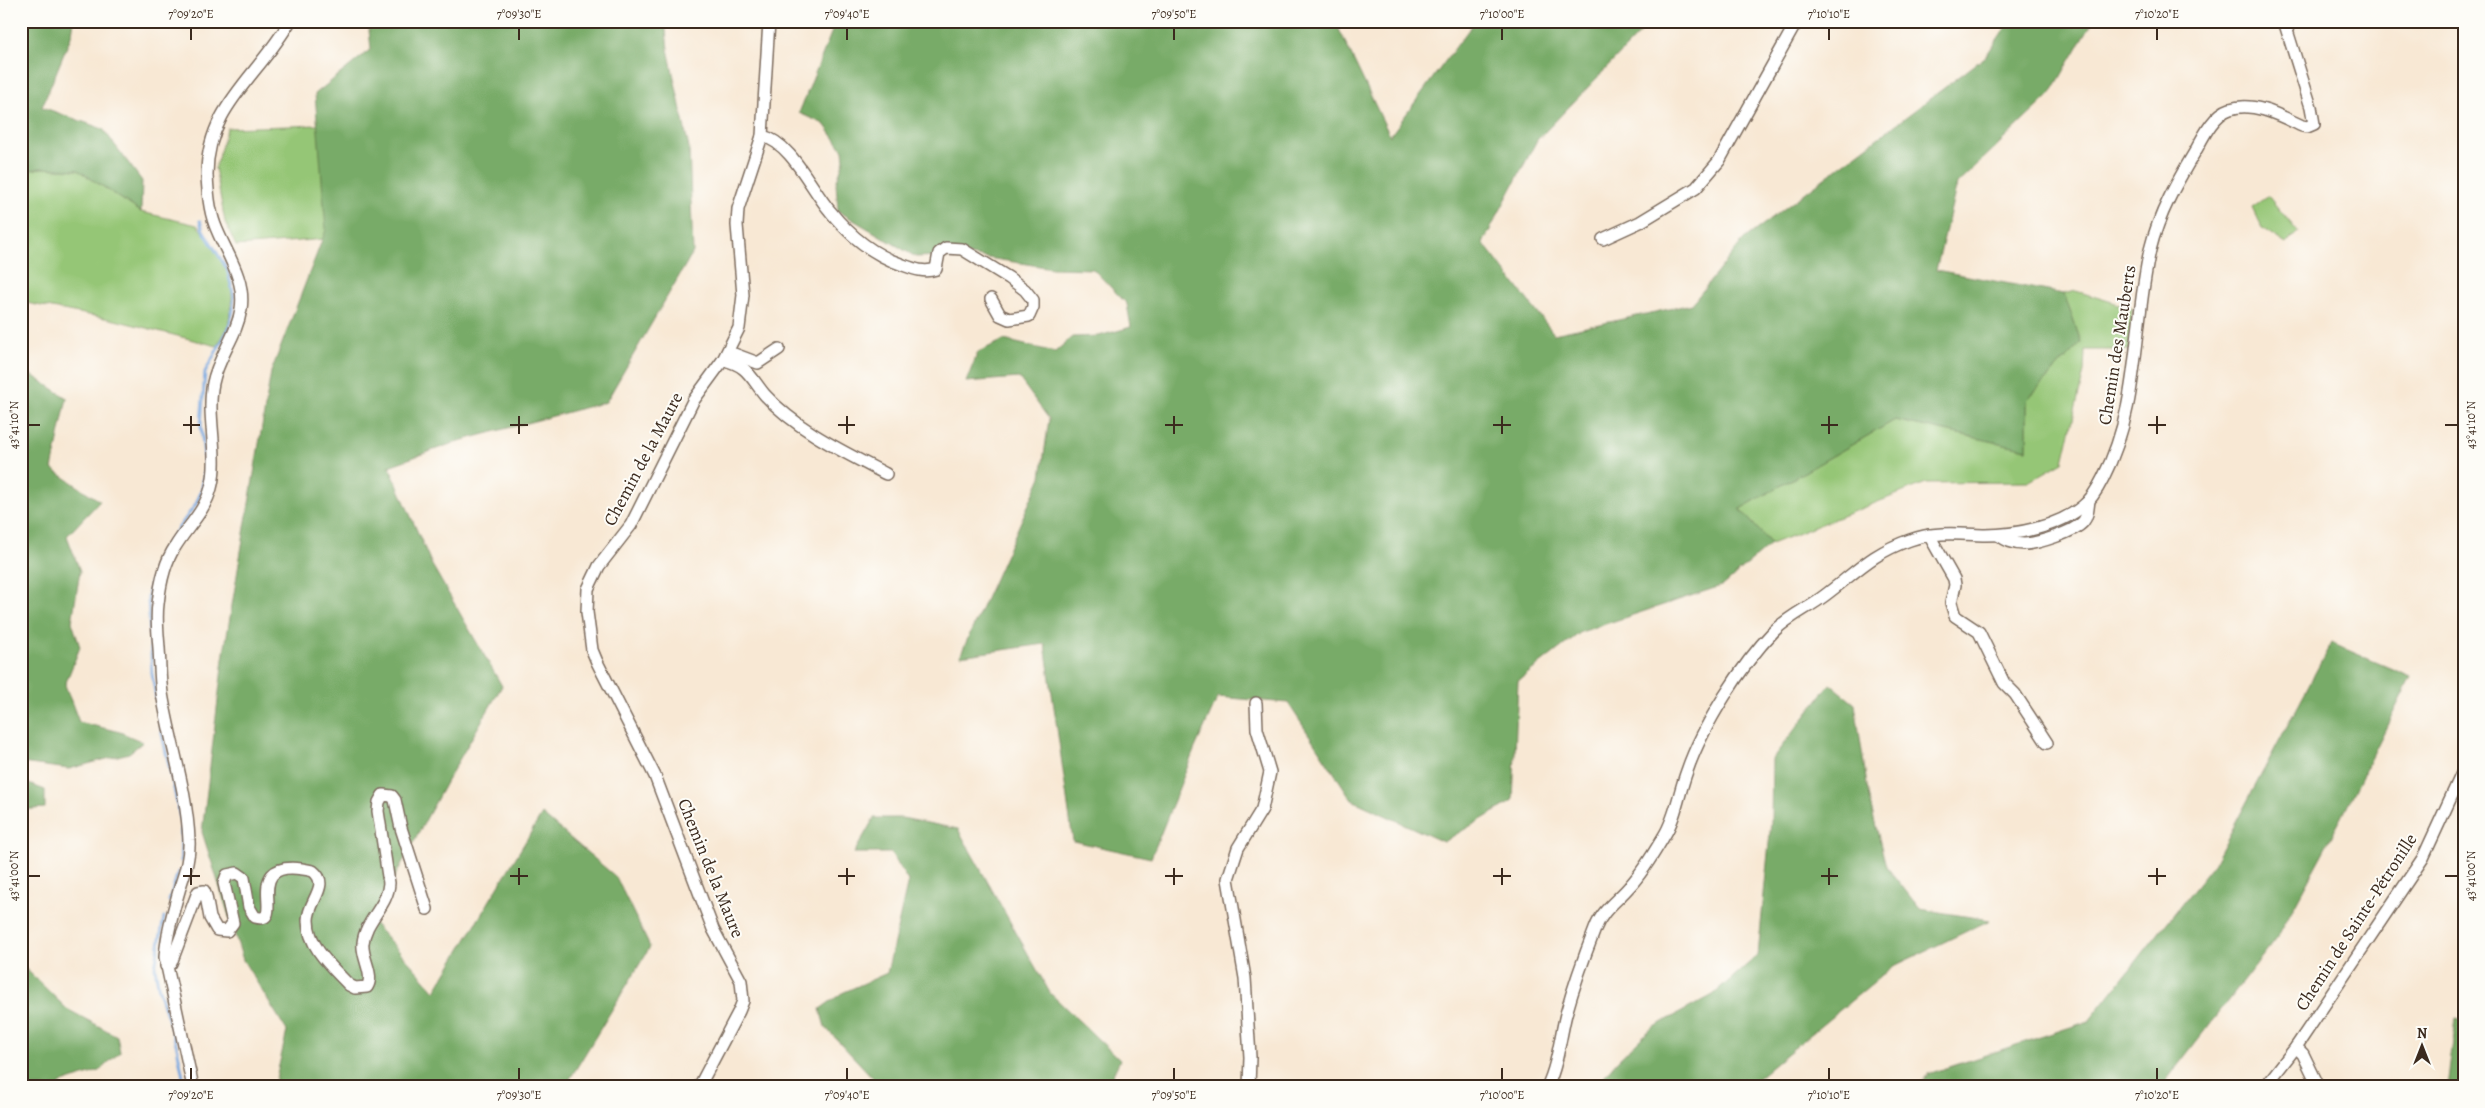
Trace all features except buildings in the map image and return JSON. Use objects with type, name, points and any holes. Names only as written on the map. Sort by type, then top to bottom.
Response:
[{"type":"street","points":[[193,1087],[166,966],[167,938],[187,866],[190,847],[180,776],[162,693],[157,606],[161,584],[174,548],[200,511],[212,486],[210,408],[212,384],[222,354],[239,320],[242,306],[239,279],[213,218],[208,189],[208,157],[214,129],[226,106],[270,51],[290,21]]},
{"type":"street","name":"Chemin de la Maure","points":[[699,1087],[743,1001],[741,981],[713,928],[655,776],[597,662],[588,627],[587,604],[588,589],[599,566],[631,525],[693,401],[725,355],[739,328],[743,311],[737,225],[738,209],[762,136],[769,21]]},
{"type":"street","points":[[1604,239],[1640,222],[1696,188],[1719,161],[1797,21]]},
{"type":"street","name":"Chemin des Mauberts","points":[[1547,1087],[1555,1064],[1577,977],[1596,924],[1606,908],[1632,885],[1668,830],[1693,756],[1740,675],[1775,630],[1789,618],[1823,597],[1862,564],[1879,553],[1911,539],[1942,533],[1998,534],[2017,532],[2056,521],[2083,506],[2089,500],[2102,479],[2124,425],[2147,268],[2160,219],[2170,195],[2200,142],[2218,116],[2230,108],[2264,110],[2302,126],[2308,127],[2314,124],[2284,21]]},
{"type":"street","points":[[762,136],[772,138],[785,150],[830,212],[869,249],[886,259],[927,272],[936,269],[939,253],[946,248],[962,249],[1025,290],[1034,300],[1034,307],[1029,316],[1009,319],[1000,315],[991,299]]},
{"type":"street","points":[[725,355],[758,363],[779,349]]},
{"type":"street","points":[[725,355],[746,369],[765,395],[793,419],[829,444],[886,474]]},
{"type":"street","points":[[1929,535],[1954,579],[1952,603],[1955,616],[1979,632],[2004,683],[2015,694],[2047,743]]},
{"type":"street","points":[[1249,1087],[1250,1057],[1245,978],[1228,879],[1238,848],[1262,809],[1270,772],[1257,729],[1256,703]]},
{"type":"street","name":"Chemin de Sainte-Pétronille","points":[[2265,1087],[2296,1047],[2423,858],[2464,769]]},
{"type":"street","points":[[166,966],[171,963],[198,892],[204,891],[213,926],[217,930],[227,931],[233,923],[224,883],[228,875],[237,873],[244,878],[249,907],[255,918],[260,919],[266,916],[269,911],[268,886],[271,874],[278,869],[295,868],[313,871],[320,881],[320,887],[309,906],[308,923],[319,952],[349,985],[355,988],[367,987],[370,977],[365,962],[363,942],[366,932],[388,893],[388,876],[378,811],[379,802],[384,795],[388,794],[395,800],[401,828],[427,909]]},
{"type":"street","points":[[2296,1047],[2303,1054],[2320,1087]]},
{"type":"green space","points":[[21,21],[74,21],[72,34],[42,107],[103,129],[142,181],[141,212],[78,170],[41,168],[21,172]]},
{"type":"green space","points":[[368,21],[665,21],[668,49],[689,148],[693,252],[606,402],[459,441],[389,466],[432,565],[502,686],[448,779],[371,920],[435,991],[542,814],[616,877],[650,947],[565,1087],[274,1087],[287,1031],[243,960],[202,832],[223,659],[271,372],[326,230],[315,94],[371,49]]},
{"type":"green space","points":[[836,21],[1335,21],[1390,136],[1475,21],[1652,21],[1537,140],[1483,243],[1554,334],[1692,304],[1744,239],[1985,57],[2010,21],[2093,21],[2050,95],[1957,184],[1936,270],[2064,294],[2081,342],[2027,400],[2027,449],[1895,420],[1740,509],[1771,544],[1724,585],[1581,632],[1518,681],[1513,801],[1443,842],[1352,800],[1288,703],[1218,697],[1195,748],[1151,858],[1073,841],[1045,644],[960,656],[1041,477],[1049,419],[1019,378],[966,382],[978,352],[1004,340],[1055,352],[1072,337],[1099,336],[1131,327],[1127,304],[1093,269],[1052,268],[969,255],[916,257],[838,211],[836,183],[844,160],[843,150],[824,124],[799,113]]},
{"type":"green space","points":[[349,124],[364,236],[236,246],[225,222],[215,168],[227,128]]},
{"type":"green space","points":[[41,168],[78,170],[141,212],[197,225],[210,241],[230,276],[232,297],[228,327],[217,346],[115,320],[21,302],[21,172]]},
{"type":"green space","points":[[2268,196],[2298,232],[2286,244],[2262,228],[2252,207]]},
{"type":"green space","points":[[2076,291],[2132,308],[2130,350],[2085,350],[2084,372],[2063,462],[2028,482],[1926,483],[1771,544],[1740,509],[1895,420],[2027,449],[2027,400],[2081,342],[2064,294]]},
{"type":"green space","points":[[21,368],[67,398],[52,469],[100,501],[67,536],[80,571],[72,622],[80,647],[65,685],[79,722],[120,732],[143,742],[129,753],[69,769],[21,763]]},
{"type":"green space","points":[[2331,643],[2411,677],[2342,817],[2278,936],[2161,1087],[1917,1087],[1928,1074],[2089,1021],[2215,862]]},
{"type":"green space","points":[[1830,684],[1855,704],[1869,799],[1886,866],[1920,909],[1990,920],[1892,967],[1747,1087],[1595,1087],[1617,1061],[1652,1028],[1713,995],[1758,955],[1771,822],[1772,759]]},
{"type":"green space","points":[[21,781],[45,790],[45,808],[21,810]]},
{"type":"green space","points":[[874,818],[902,818],[958,829],[1050,993],[1120,1060],[1107,1087],[868,1087],[876,1081],[825,1027],[820,1009],[842,993],[887,973],[908,881],[891,853],[854,853]]},
{"type":"green space","points":[[21,961],[26,969],[67,1009],[117,1036],[120,1052],[99,1071],[59,1084],[60,1087],[21,1087]]},
{"type":"green space","points":[[2456,1019],[2464,1021],[2464,1087],[2447,1087]]},
{"type":"waterway","points":[[181,861],[181,821],[162,734],[152,674],[148,598],[150,584],[164,548],[196,504],[202,489],[205,467],[201,425],[205,372],[229,328],[233,310],[234,296],[227,269],[203,230],[200,221]]},
{"type":"waterway","points":[[169,901],[178,872]]},
{"type":"waterway","points":[[164,917],[155,967],[159,990],[177,1047],[185,1087]]}]
